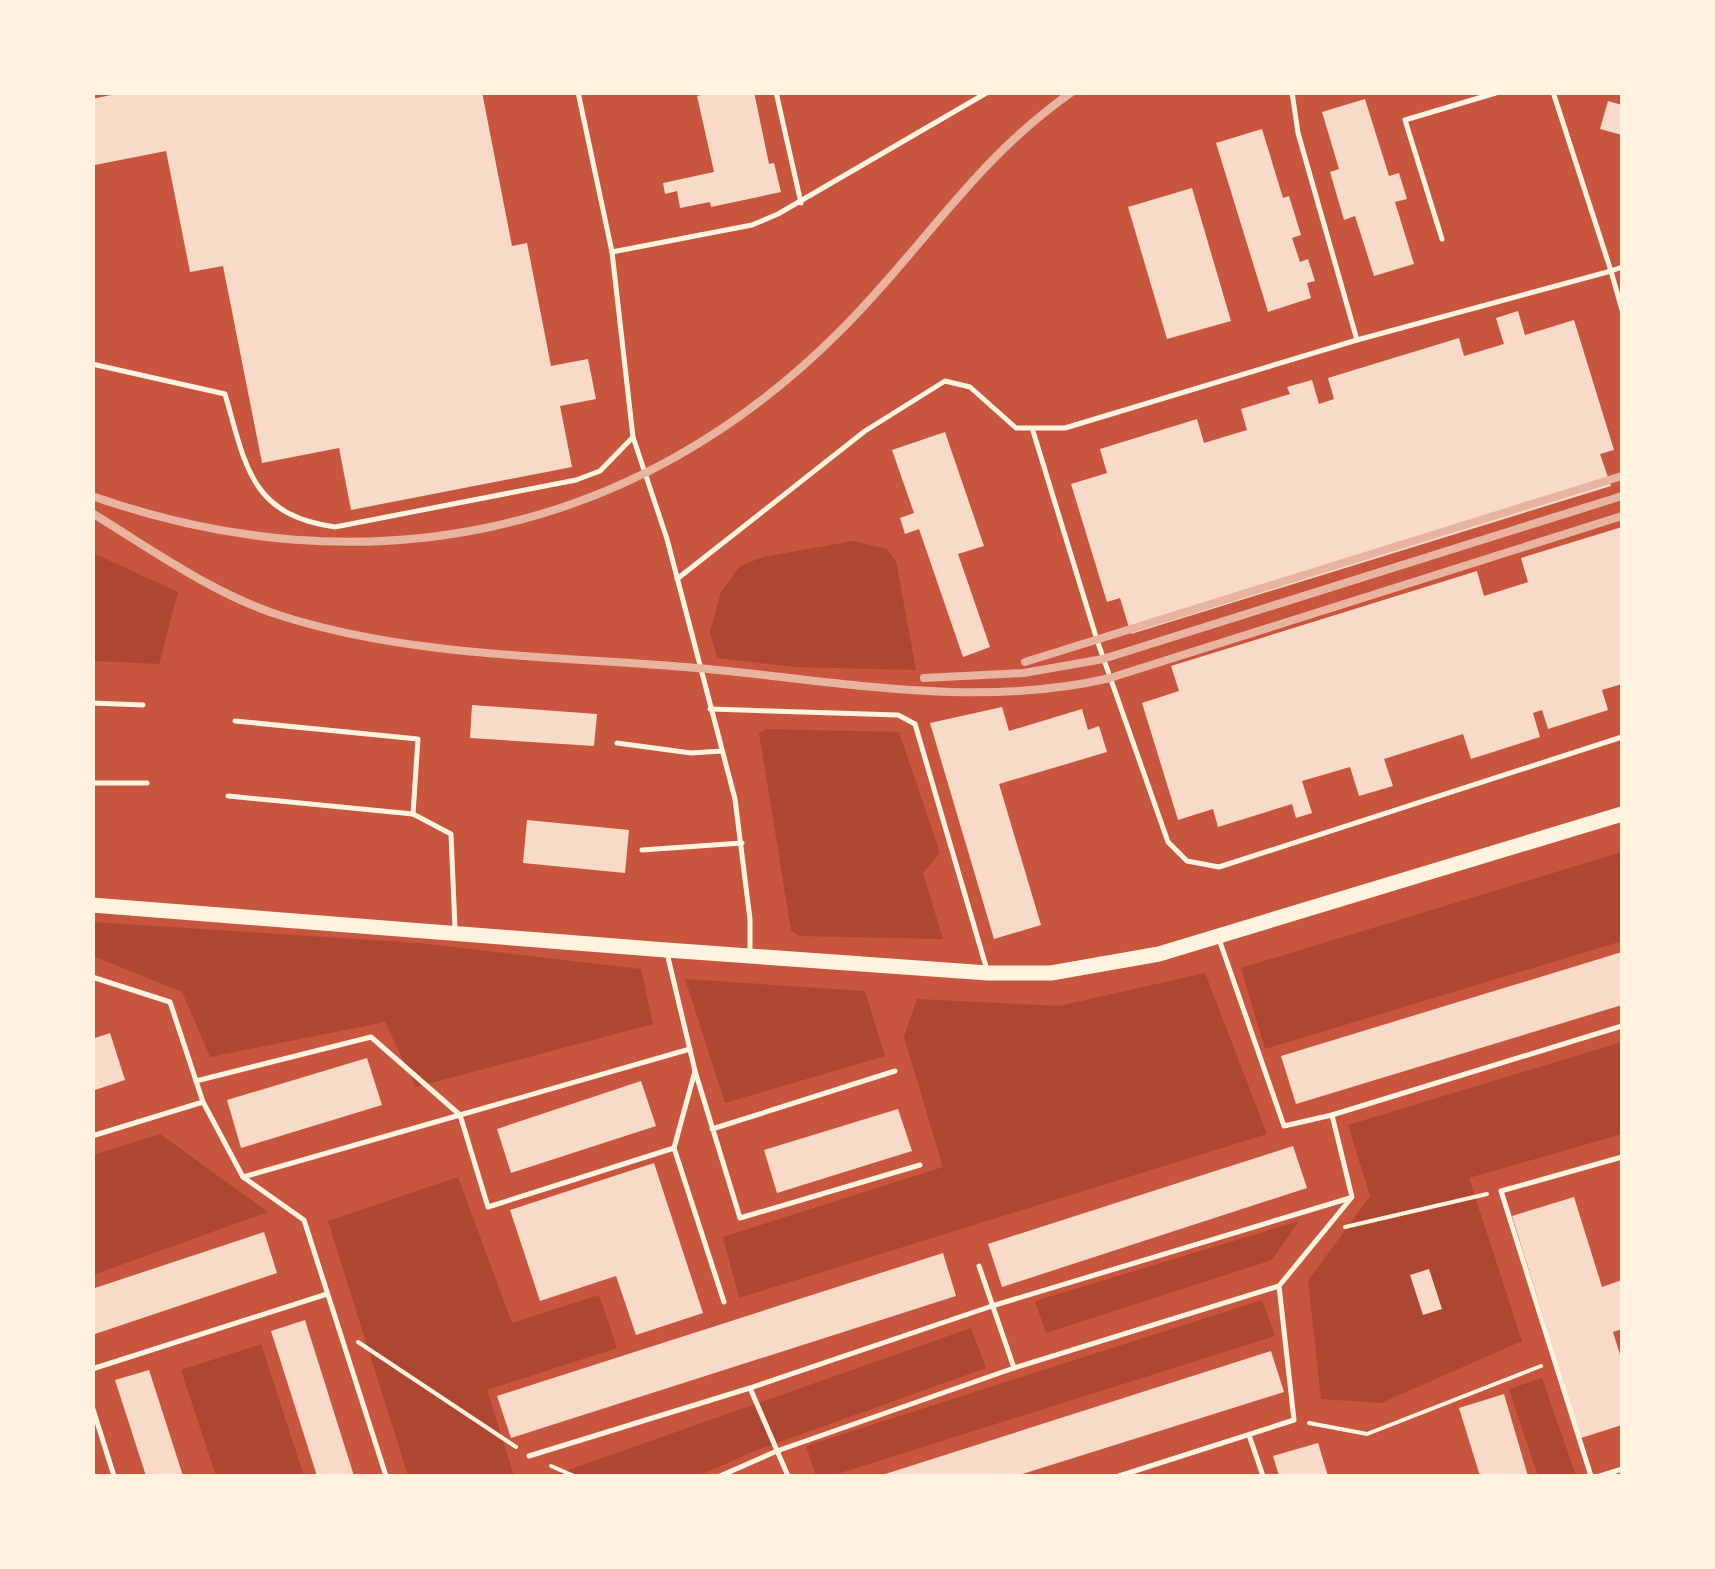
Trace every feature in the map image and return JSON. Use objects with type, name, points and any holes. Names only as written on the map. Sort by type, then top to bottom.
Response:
[{"type":"main road","points":[[92,905],[988,973],[1052,973],[1105,966],[1218,936],[1622,814]]},
{"type":"lane","points":[[578,92],[612,252],[633,437],[722,750],[742,843],[750,954]]},
{"type":"lane","points":[[776,92],[802,203]]},
{"type":"lane","points":[[612,252],[752,225],[802,203],[988,92]]},
{"type":"lane","points":[[1292,92],[1298,133],[1357,340]]},
{"type":"lane","points":[[1442,239],[1405,120],[1499,92]]},
{"type":"lane","points":[[1553,92],[1622,310]]},
{"type":"lane","points":[[676,579],[865,431],[945,381],[970,388],[1002,419],[1033,431],[1086,422],[1357,340],[1622,267]]},
{"type":"lane","points":[[92,364],[226,394],[257,487],[284,514],[318,524],[335,526],[576,480],[600,471],[633,437]]},
{"type":"lane","points":[[1033,431],[1096,640],[1168,842],[1187,861],[1219,867],[1622,737]]},
{"type":"lane","points":[[92,703],[143,706]]},
{"type":"lane","points":[[710,710],[898,716],[915,724],[988,973]]},
{"type":"lane","points":[[235,722],[418,738],[413,814]]},
{"type":"lane","points":[[618,744],[692,753],[722,750]]},
{"type":"lane","points":[[92,783],[147,783]]},
{"type":"lane","points":[[228,796],[413,814],[451,834],[456,931]]},
{"type":"lane","points":[[642,850],[742,843]]},
{"type":"lane","points":[[1218,936],[1284,1126],[1332,1116],[1622,1026]]},
{"type":"lane","points":[[666,950],[712,1129],[740,1218],[920,1166]]},
{"type":"lane","points":[[92,977],[170,1002],[203,1102],[243,1177],[304,1220],[386,1476]]},
{"type":"lane","points":[[196,1081],[371,1036],[460,1115],[488,1207],[674,1148]]},
{"type":"lane","points":[[243,1177],[690,1048]]},
{"type":"lane","points":[[712,1129],[895,1070]]},
{"type":"lane","points":[[696,1071],[674,1148],[724,1302]]},
{"type":"lane","points":[[92,1136],[203,1102]]},
{"type":"lane","points":[[1332,1116],[1352,1197]]},
{"type":"lane","points":[[1591,1476],[1501,1191],[1622,1157]]},
{"type":"lane","points":[[720,1476],[777,1451],[1014,1368],[1279,1286],[1352,1197]]},
{"type":"lane","points":[[529,1456],[750,1388],[992,1306],[1352,1197]]},
{"type":"lane","points":[[978,1266],[1014,1368]]},
{"type":"lane","points":[[1119,1476],[1294,1420],[1279,1286]]},
{"type":"lane","points":[[92,1369],[327,1294]]},
{"type":"lane","points":[[750,1388],[788,1476]]},
{"type":"lane","points":[[92,1406],[114,1476]]},
{"type":"lane","points":[[1249,1435],[1262,1476]]},
{"type":"lane","points":[[1600,1476],[1618,1472]]},
{"type":"path","points":[[1325,1231],[1501,1191]]},
{"type":"path","points":[[336,1327],[529,1456],[574,1476]]},
{"type":"path","points":[[1294,1420],[1367,1434],[1556,1360]]},
{"type":"shaded area","points":[[853,541],[887,549],[896,561],[916,670],[795,667],[717,658],[710,632],[721,592],[740,566],[763,557]]},
{"type":"shaded area","points":[[93,553],[178,592],[159,664],[93,661]]},
{"type":"shaded area","points":[[766,729],[899,732],[940,853],[923,873],[943,939],[799,936],[791,930],[759,733]]},
{"type":"shaded area","points":[[1622,852],[1622,941],[1265,1049],[1241,968]]},
{"type":"shaded area","points":[[92,922],[419,943],[641,969],[653,1024],[416,1087],[385,1022],[210,1057],[182,992],[93,956]]},
{"type":"shaded area","points":[[1205,973],[1267,1134],[739,1298],[723,1237],[943,1167],[904,1037],[917,999],[1059,1006]]},
{"type":"shaded area","points":[[685,979],[865,991],[885,1056],[725,1103]]},
{"type":"shaded area","points":[[1622,1042],[1622,1134],[1469,1178],[1522,1341],[1381,1403],[1321,1399],[1308,1281],[1370,1196],[1348,1125]]},
{"type":"shaded area","points":[[160,1134],[268,1212],[93,1275],[93,1155]]},
{"type":"shaded area","points":[[458,1177],[512,1323],[599,1295],[617,1348],[487,1390],[514,1476],[408,1476],[328,1221]]},
{"type":"shaded area","points":[[1299,1221],[1272,1260],[1046,1333],[1035,1301]]},
{"type":"shaded area","points":[[1262,1300],[1275,1336],[831,1476],[816,1476],[806,1446]]},
{"type":"shaded area","points":[[971,1328],[986,1368],[757,1450],[698,1476],[551,1476]]},
{"type":"shaded area","points":[[261,1344],[304,1476],[216,1476],[181,1370]]},
{"type":"shaded area","points":[[1542,1378],[1576,1476],[1538,1476],[1509,1389]]},
{"type":"building","points":[[125,92],[482,92],[512,246],[527,243],[551,366],[588,359],[596,399],[560,406],[572,467],[351,510],[339,448],[262,463],[223,266],[190,272],[166,151],[95,165],[92,99]]},
{"type":"building","points":[[754,92],[769,164],[774,163],[781,192],[711,207],[710,202],[680,208],[677,191],[665,194],[663,183],[714,172],[697,96]]},
{"type":"building","points":[[1365,99],[1389,176],[1399,173],[1407,199],[1395,202],[1414,264],[1374,276],[1355,216],[1344,220],[1330,172],[1339,169],[1322,112]]},
{"type":"building","points":[[1608,101],[1622,105],[1622,135],[1600,129]]},
{"type":"building","points":[[1262,129],[1283,198],[1289,196],[1301,235],[1292,238],[1300,262],[1308,259],[1315,281],[1307,283],[1311,298],[1268,312],[1216,143]]},
{"type":"building","points":[[1192,188],[1231,321],[1167,339],[1128,207]]},
{"type":"building","points":[[1518,311],[1525,335],[1574,320],[1614,450],[1600,454],[1611,486],[1131,634],[1120,598],[1107,602],[1071,484],[1107,473],[1100,449],[1197,419],[1204,443],[1247,430],[1241,409],[1290,394],[1287,387],[1312,380],[1319,404],[1334,399],[1328,378],[1459,338],[1464,356],[1504,344],[1496,318]]},
{"type":"building","points":[[945,432],[984,546],[958,554],[990,647],[963,657],[919,529],[905,534],[900,518],[914,513],[892,450]]},
{"type":"building","points":[[1622,527],[1622,684],[1602,690],[1608,710],[1548,729],[1542,710],[1533,713],[1540,737],[1471,759],[1463,734],[1384,759],[1393,786],[1359,796],[1350,767],[1302,781],[1312,813],[1296,818],[1292,804],[1218,827],[1213,809],[1178,820],[1142,703],[1179,691],[1171,666],[1477,571],[1484,596],[1528,582],[1521,558]]},
{"type":"building","points":[[472,705],[597,714],[594,746],[470,738]]},
{"type":"building","points":[[1002,707],[1009,731],[1082,709],[1088,730],[1099,726],[1107,752],[999,784],[1041,925],[994,939],[930,723]]},
{"type":"building","points":[[527,820],[629,830],[625,873],[523,863]]},
{"type":"building","points":[[1622,952],[1622,1005],[1296,1104],[1281,1056]]},
{"type":"building","points":[[110,1033],[125,1080],[92,1091],[92,1039]]},
{"type":"building","points":[[367,1058],[382,1105],[241,1148],[227,1100]]},
{"type":"building","points":[[641,1081],[656,1126],[511,1173],[497,1129]]},
{"type":"building","points":[[898,1109],[912,1151],[777,1193],[764,1150]]},
{"type":"building","points":[[1293,1146],[1307,1188],[1002,1287],[988,1244]]},
{"type":"building","points":[[654,1163],[703,1313],[636,1335],[616,1276],[540,1301],[510,1210]]},
{"type":"building","points":[[1574,1197],[1602,1287],[1622,1280],[1622,1329],[1613,1332],[1622,1361],[1622,1425],[1581,1438],[1512,1216]]},
{"type":"building","points":[[264,1232],[277,1273],[92,1335],[92,1289]]},
{"type":"building","points":[[943,1253],[956,1296],[511,1438],[497,1396]]},
{"type":"building","points":[[1429,1269],[1442,1309],[1423,1315],[1410,1275]]},
{"type":"building","points":[[305,1320],[354,1476],[317,1476],[271,1331]]},
{"type":"building","points":[[1271,1351],[1284,1392],[1016,1476],[879,1476]]},
{"type":"building","points":[[149,1370],[183,1476],[146,1476],[115,1380]]},
{"type":"building","points":[[1504,1394],[1528,1476],[1480,1476],[1459,1408]]},
{"type":"building","points":[[1318,1443],[1328,1476],[1279,1476],[1273,1456]]},
{"type":"railway","points":[[92,496],[194,525],[295,540],[395,540],[492,527],[585,499],[675,457],[760,401],[840,331],[1006,147],[1072,92]]},
{"type":"railway","points":[[1025,662],[1622,476]]},
{"type":"railway","points":[[924,678],[1024,673],[1103,659],[1622,496]]},
{"type":"railway","points":[[92,513],[186,571],[259,608],[386,641],[956,692],[1008,692],[1110,678],[1622,516]]}]
